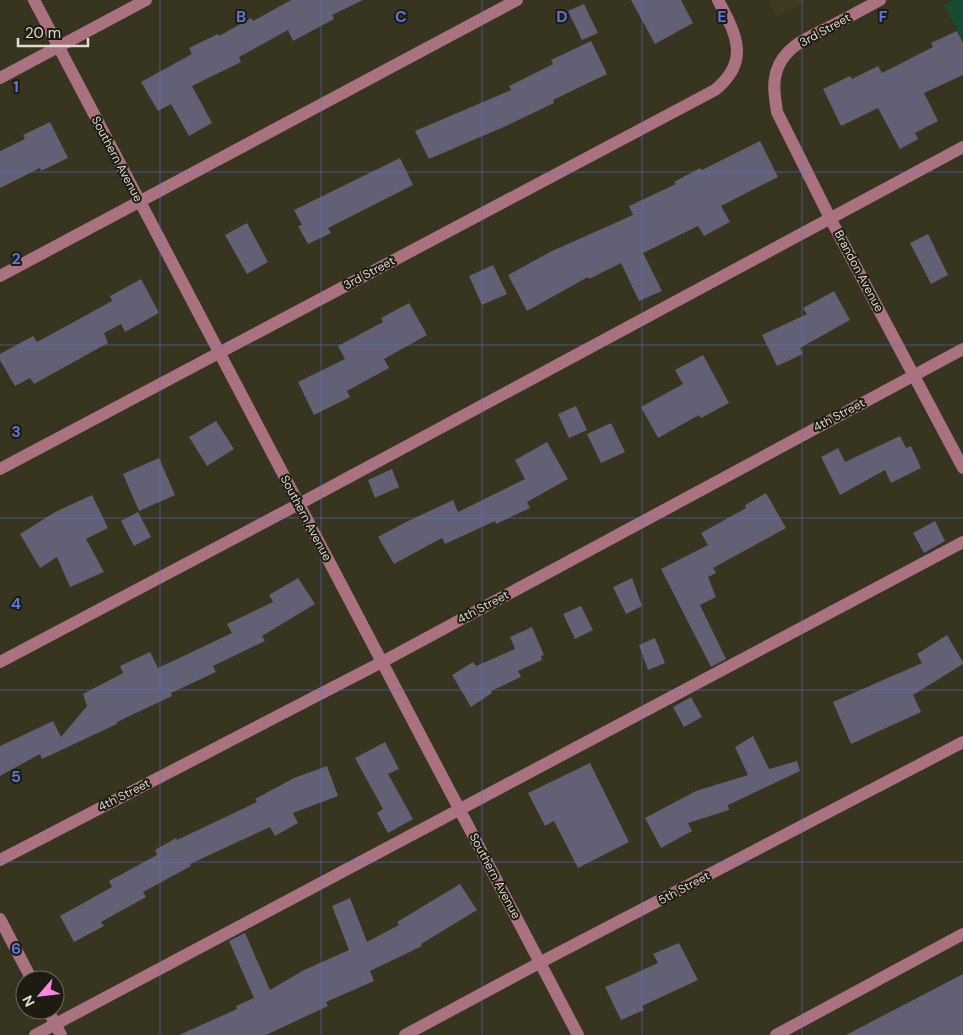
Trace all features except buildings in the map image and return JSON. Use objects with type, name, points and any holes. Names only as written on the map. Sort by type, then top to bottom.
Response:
[{"type":"street","name":"Southern Avenue","points":[[34,0],[578,1035]]},
{"type":"street","points":[[0,78],[146,0]]},
{"type":"street","points":[[0,276],[517,0]]},
{"type":"street","name":"3rd Street","points":[[0,469],[715,90],[725,82],[732,70],[736,62],[737,48],[734,30],[718,0]]},
{"type":"street","name":"3rd Street","points":[[777,69],[784,57],[803,40],[880,0]]},
{"type":"street","name":"Brandon Avenue","points":[[777,69],[774,93],[778,112],[831,220],[963,468]]},
{"type":"street","points":[[0,662],[831,220],[963,147]]},
{"type":"street","name":"4th Street","points":[[0,860],[382,662],[963,348]]},
{"type":"street","points":[[35,1035],[58,1030],[460,809],[963,542]]},
{"type":"street","name":"5th Street","points":[[405,1035],[963,742]]},
{"type":"street","points":[[0,920],[27,970]]},
{"type":"street","points":[[776,1035],[963,934]]},
{"type":"shaded area","points":[[768,0],[808,0],[777,16]]},
{"type":"green space","points":[[952,0],[963,0],[963,41],[944,5]]}]
